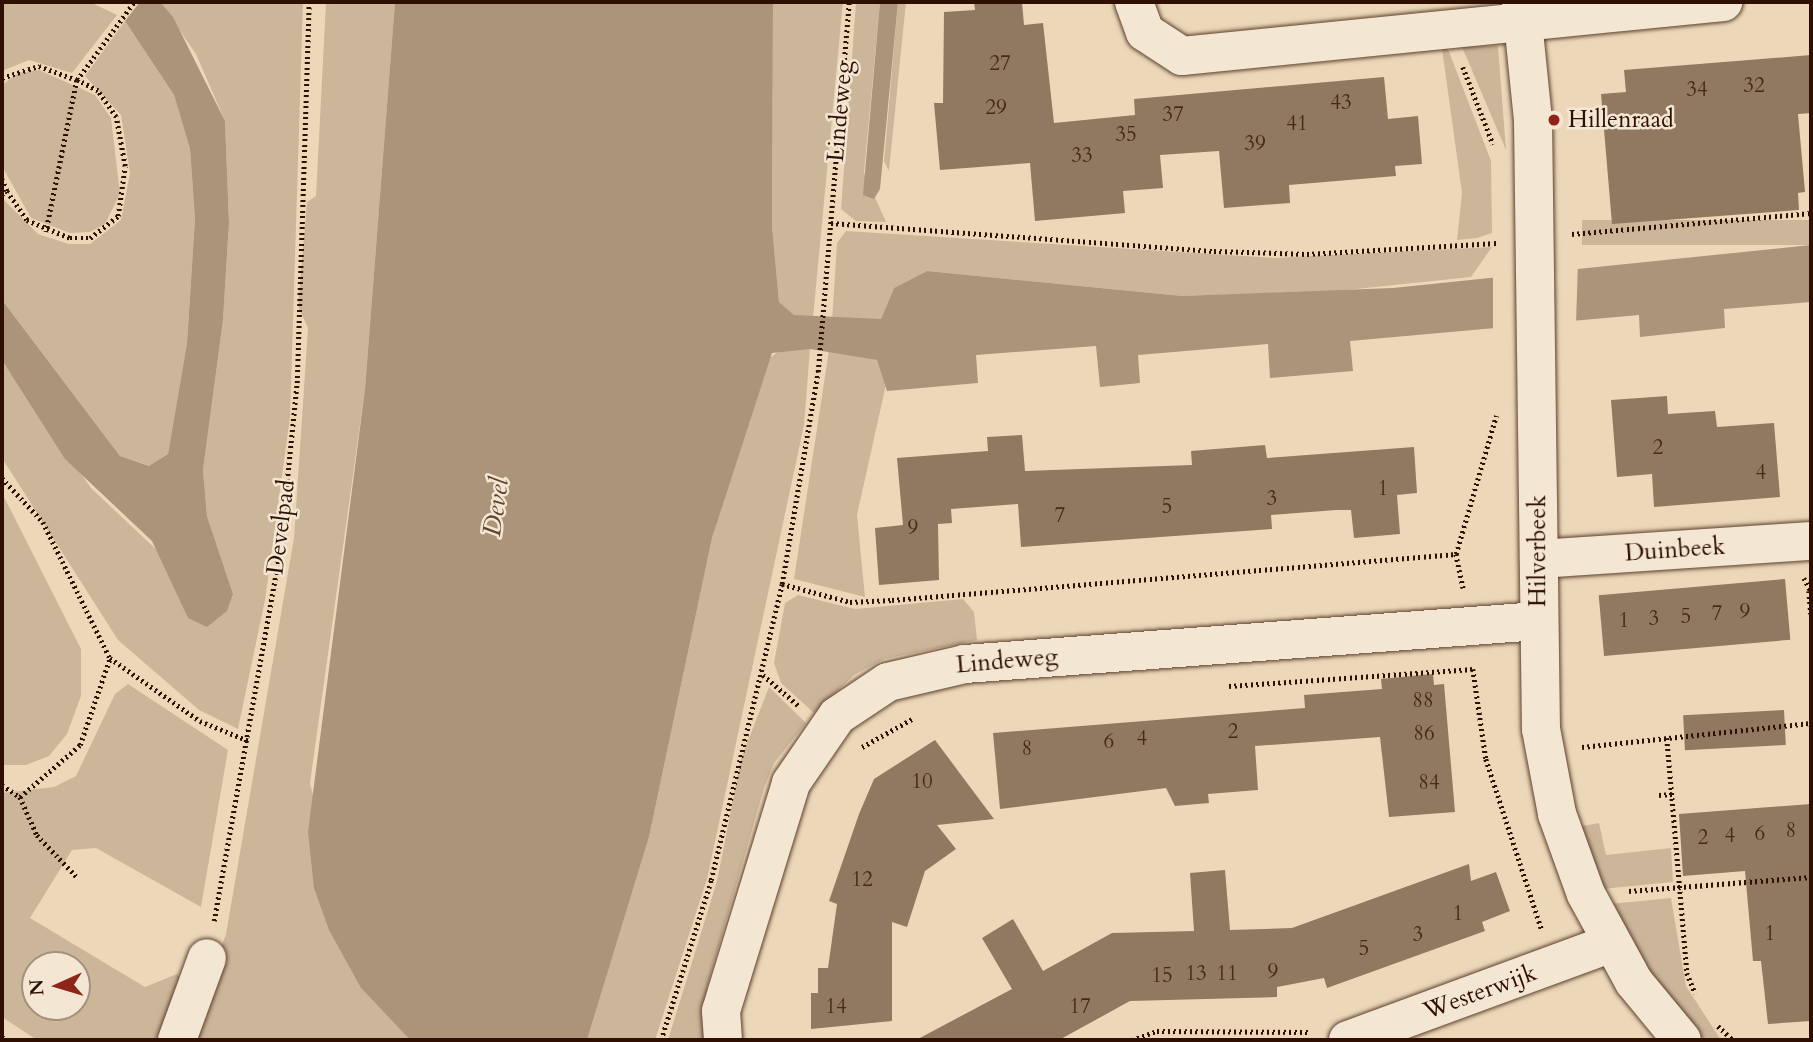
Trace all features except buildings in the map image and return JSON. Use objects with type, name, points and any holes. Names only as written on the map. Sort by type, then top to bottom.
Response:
[{"type":"street","points":[[1134,2],[1145,32],[1182,56],[1449,33],[1522,14],[1564,14],[1724,2]]},
{"type":"street","name":"Hilverbeek","points":[[1522,14],[1533,120],[1515,245],[1536,333],[1538,621],[1545,751],[1557,814],[1586,894],[1611,943],[1698,1030]]},
{"type":"street","name":"Duinbeek","points":[[1539,559],[1811,541]]},
{"type":"street","name":"Lindeweg","points":[[723,1040],[721,1011],[779,816],[804,757],[831,723],[888,682],[926,669],[1538,621]]},
{"type":"street","name":"Westerwijk","points":[[1348,1040],[1611,943]]},
{"type":"street","points":[[177,1040],[207,958]]},
{"type":"path","points":[[46,232],[77,80],[134,2]]},
{"type":"path","name":"Develpad","points":[[207,958],[249,741],[298,383],[309,2]]},
{"type":"path","name":"Lindeweg","points":[[661,1040],[711,880],[734,766],[763,675],[782,584],[818,372],[849,2]]},
{"type":"path","points":[[1449,33],[1496,149]]},
{"type":"path","points":[[2,78],[39,66],[77,80],[97,91],[116,117],[125,194],[118,216],[98,234],[70,238],[46,232],[26,220],[4,193],[2,179]]},
{"type":"path","points":[[831,223],[1214,251],[1307,254],[1515,245],[1811,213]]},
{"type":"path","points":[[1501,400],[1457,554],[1470,626],[1473,669],[1486,759],[1506,831],[1555,964]]},
{"type":"path","points":[[2,478],[43,522],[110,658],[200,721],[249,741]]},
{"type":"path","points":[[782,584],[850,602],[1457,554]]},
{"type":"path","points":[[1809,592],[1811,614]]},
{"type":"path","points":[[20,797],[80,745],[110,658]]},
{"type":"path","points":[[1214,687],[1473,669]]},
{"type":"path","points":[[763,675],[864,750],[926,713]]},
{"type":"path","points":[[1545,751],[1811,723]]},
{"type":"path","points":[[1667,738],[1687,973],[1699,1002]]},
{"type":"path","points":[[2,785],[20,797],[37,835],[78,877]]},
{"type":"path","points":[[1659,795],[1672,793]]},
{"type":"path","points":[[1586,894],[1811,877]]},
{"type":"path","points":[[1698,1030],[1733,1040]]},
{"type":"path","points":[[2,1037],[7,1040]]},
{"type":"shaded area","points":[[2,2],[90,2],[117,15],[72,73],[29,60],[2,71]]},
{"type":"shaded area","points":[[160,2],[303,2],[290,417],[265,600],[238,729],[199,710],[118,640],[2,458],[2,360],[91,488],[160,553],[233,594],[207,516],[203,470],[223,320],[229,223],[225,121],[196,54]]},
{"type":"shaded area","points":[[326,2],[395,2],[365,389],[310,783],[361,988],[410,1040],[188,1040],[226,934],[294,538],[308,328],[298,306],[307,202],[316,196]]},
{"type":"shaded area","points":[[773,2],[843,2],[813,318],[794,315],[779,302],[772,226]]},
{"type":"shaded area","points":[[856,2],[880,2],[864,173],[886,222],[856,221],[841,209]]},
{"type":"shaded area","points":[[898,2],[906,2],[889,171],[884,161]]},
{"type":"shaded area","points":[[125,21],[174,95],[190,149],[195,219],[187,343],[168,454],[150,466],[120,456],[2,300],[2,198],[38,234],[69,244],[90,244],[121,220],[130,173],[121,115],[85,76]]},
{"type":"shaded area","points":[[1498,46],[1506,150],[1462,47]]},
{"type":"shaded area","points":[[1442,49],[1448,49],[1491,161],[1492,233],[1477,238],[1457,240],[1462,193]]},
{"type":"shaded area","points":[[39,70],[95,95],[111,118],[120,194],[105,224],[90,232],[70,233],[31,218],[2,166],[2,85],[18,73]]},
{"type":"shaded area","points":[[1582,220],[1811,220],[1811,245],[1582,245]]},
{"type":"shaded area","points":[[846,231],[1275,258],[1492,247],[1471,277],[1337,291],[1182,296],[927,271],[894,288],[881,319],[867,323],[832,321],[837,243]]},
{"type":"shaded area","points":[[783,348],[810,349],[804,425],[707,879],[655,1040],[587,1040],[649,837],[712,538],[766,361]]},
{"type":"shaded area","points":[[829,350],[877,360],[887,380],[857,515],[865,597],[794,579]]},
{"type":"shaded area","points":[[2,493],[81,649],[81,696],[67,734],[49,756],[26,765],[2,765]]},
{"type":"shaded area","points":[[798,595],[855,609],[963,599],[974,612],[977,640],[884,659],[854,675],[814,713],[781,683],[774,663],[785,603]]},
{"type":"shaded area","points":[[128,684],[228,750],[201,907],[96,848],[72,850],[30,918],[85,951],[21,951],[21,1021],[91,1021],[91,955],[145,987],[177,974],[189,989],[163,1040],[37,1040],[2,1017],[2,793],[54,787],[76,776],[115,694]]},
{"type":"shaded area","points":[[769,687],[806,723],[774,763],[764,788],[707,987],[707,1040],[668,1040],[717,881],[741,759]]},
{"type":"shaded area","points":[[1599,823],[1606,855],[1671,848],[1673,882],[1602,889],[1578,827]]},
{"type":"shaded area","points":[[1671,898],[1686,986],[1721,1040],[1697,1040],[1658,997],[1610,904]]},
{"type":"water","points":[[140,2],[160,2],[173,17],[225,121],[229,223],[223,320],[203,470],[207,516],[233,594],[227,611],[207,627],[188,618],[152,541],[65,459],[2,360],[2,300],[120,456],[149,466],[168,454],[187,343],[195,219],[190,149],[174,95],[125,21]]},
{"type":"water","name":"Devel","points":[[395,2],[773,2],[772,226],[779,302],[794,315],[881,319],[894,288],[927,271],[1182,296],[1393,288],[1811,245],[1811,302],[1724,309],[1725,328],[1640,337],[1639,315],[1350,341],[1353,371],[1270,378],[1268,344],[1138,355],[1140,383],[1100,387],[1096,346],[976,355],[978,383],[887,391],[877,360],[810,349],[772,353],[712,538],[649,837],[587,1040],[410,1040],[361,988],[329,930],[314,888],[308,832],[365,389]]},
{"type":"water","points":[[880,2],[898,2],[880,189],[874,199],[863,195]]},
{"type":"pier","points":[[1578,261],[1576,324],[1493,332],[1493,270]]},
{"type":"place","name":"Hillenraad","points":[[1554,120]]}]
